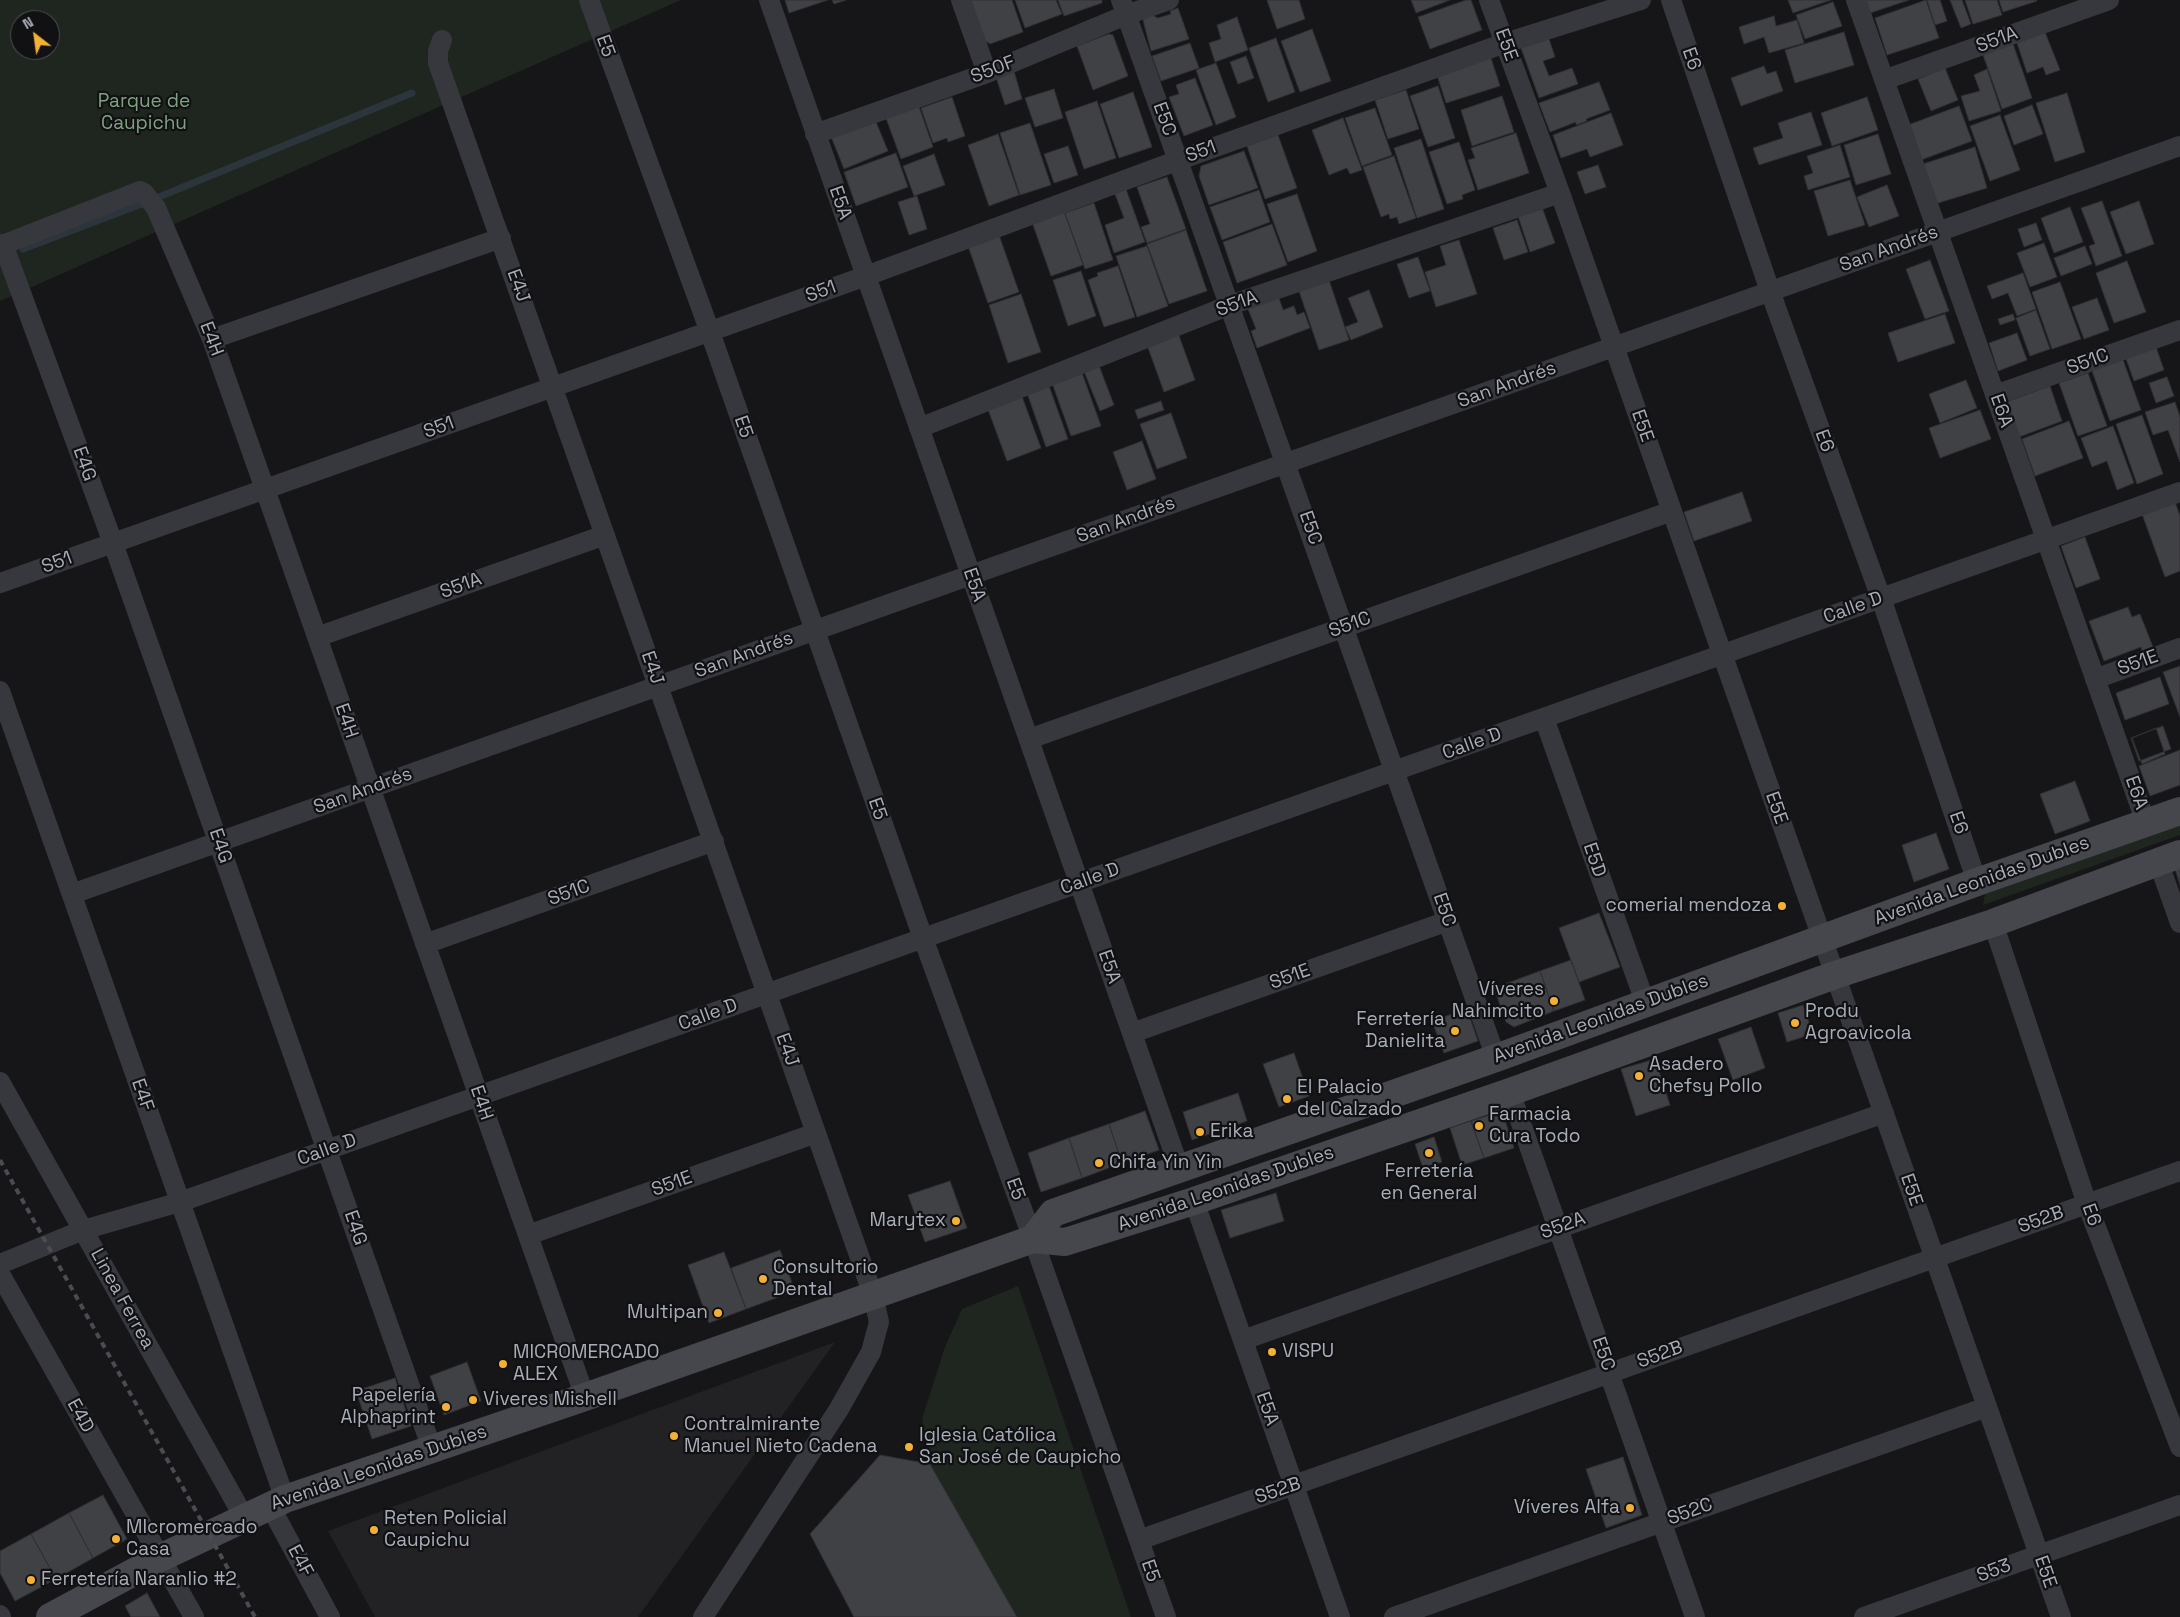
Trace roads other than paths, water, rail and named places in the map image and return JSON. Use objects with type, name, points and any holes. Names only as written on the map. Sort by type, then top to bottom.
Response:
[{"type":"main road","name":"Avenida Leonidas Dubles","points":[[1033,1239],[1053,1213],[1496,1058],[1822,938],[2180,811]]},
{"type":"main road","name":"Avenida Leonidas Dubles","points":[[50,1617],[160,1558],[277,1502],[585,1397],[1033,1239],[1065,1242],[1194,1201],[1510,1092],[1835,975],[1993,923],[2169,858]]},
{"type":"street","name":"E5","points":[[589,0],[710,332],[923,938],[1033,1239],[1166,1617]]},
{"type":"street","name":"E5A","points":[[769,0],[1180,1170]]},
{"type":"street","points":[[961,0],[987,73]]},
{"type":"street","name":"S50F","points":[[815,134],[987,73],[1124,8],[1169,0]]},
{"type":"street","name":"E5E","points":[[1489,0],[1560,193],[2061,1617]]},
{"type":"street","name":"S51","points":[[0,583],[710,332],[1505,43],[1641,0]]},
{"type":"street","name":"E6","points":[[1671,0],[1770,291],[1881,598],[1978,882]]},
{"type":"street","name":"E6A","points":[[1856,0],[2146,823]]},
{"type":"street","name":"S51A","points":[[1884,80],[2109,0]]},
{"type":"street","name":"E5C","points":[[1124,8],[1287,463],[1496,1058]]},
{"type":"street","name":"E4J","points":[[442,40],[438,51],[438,63],[714,841],[873,1295],[879,1322],[871,1352],[839,1409],[703,1617]]},
{"type":"street","name":"San Andrés","points":[[72,894],[2180,146]]},
{"type":"street","name":"E4H","points":[[2,245],[140,191],[144,193],[156,208],[212,339],[585,1397]]},
{"type":"street","name":"S51A","points":[[919,428],[1230,305],[1560,193]]},
{"type":"street","points":[[212,339],[501,238]]},
{"type":"street","name":"E4G","points":[[2,245],[113,543],[432,1449]]},
{"type":"street","name":"S51C","points":[[1996,395],[2180,330]]},
{"type":"street","name":"Calle D","points":[[0,1264],[83,1230],[180,1202],[2180,492]]},
{"type":"street","name":"S51C","points":[[1029,739],[1672,510]]},
{"type":"street","name":"S51A","points":[[317,637],[605,535]]},
{"type":"street","name":"S51E","points":[[2095,679],[2180,648]]},
{"type":"street","name":"E4F","points":[[0,691],[9,744],[72,894],[180,1202],[277,1502],[330,1617]]},
{"type":"street","name":"E5D","points":[[1544,718],[1645,1002]]},
{"type":"street","name":"S51C","points":[[425,944],[714,841]]},
{"type":"street","points":[[2169,858],[2180,923]]},
{"type":"street","name":"S51E","points":[[1132,1033],[1448,921]]},
{"type":"street","name":"E6","points":[[1993,923],[2087,1204],[2180,1447]]},
{"type":"street","name":"Linea Ferrea","points":[[0,1082],[244,1517]]},
{"type":"street","name":"E5C","points":[[1510,1092],[1695,1617]]},
{"type":"street","name":"S52A","points":[[1243,1340],[1884,1113]]},
{"type":"street","name":"S51E","points":[[528,1235],[816,1133]]},
{"type":"street","name":"S52B","points":[[1139,1540],[2180,1171]]},
{"type":"street","name":"E5A","points":[[1194,1201],[1340,1617]]},
{"type":"street","name":"E4D","points":[[0,1274],[194,1617]]},
{"type":"street","name":"S52C","points":[[1394,1617],[1987,1406]]},
{"type":"street","name":"S53","points":[[1864,1617],[2180,1505]]},
{"type":"waterway","points":[[154,199],[412,93]]},
{"type":"waterway","points":[[23,249],[147,202]]},
{"type":"railway","points":[[0,1160],[255,1617]]},
{"type":"place","name":"comerial mendoza","points":[[1782,906]]},
{"type":"place","name":"Víveres Nahimcito","points":[[1554,1001]]},
{"type":"place","name":"Produ Agroavicola","points":[[1795,1023]]},
{"type":"place","name":"Ferretería Danielita","points":[[1455,1031]]},
{"type":"place","name":"Asadero Chefsy Pollo","points":[[1639,1076]]},
{"type":"place","name":"El Palacio del Calzado","points":[[1287,1099]]},
{"type":"place","name":"Farmacia Cura Todo","points":[[1479,1126]]},
{"type":"place","name":"Erika","points":[[1200,1132]]},
{"type":"place","name":"Ferretería en General","points":[[1429,1153]]},
{"type":"place","name":"Chifa Yin Yin","points":[[1099,1163]]},
{"type":"place","name":"Marytex","points":[[956,1221]]},
{"type":"place","name":"Consultorio Dental","points":[[763,1279]]},
{"type":"place","name":"Multipan","points":[[718,1313]]},
{"type":"place","name":"VISPU","points":[[1272,1352]]},
{"type":"place","name":"MICROMERCADO ALEX","points":[[503,1364]]},
{"type":"place","name":"Viveres Mishell","points":[[473,1400]]},
{"type":"place","name":"Papelería Alphaprint","points":[[446,1407]]},
{"type":"place","name":"Contralmirante Manuel Nieto Cadena","points":[[674,1436]]},
{"type":"place","name":"Iglesia Católica San José de Caupicho","points":[[909,1447]]},
{"type":"place","name":"Víveres Alfa","points":[[1630,1508]]},
{"type":"place","name":"Reten Policial Caupichu","points":[[374,1530]]},
{"type":"place","name":"MIcromercado Casa","points":[[116,1539]]},
{"type":"place","name":"Ferretería Naranlio #2","points":[[31,1580]]},
{"type":"park label","name":"Parque de Caupichu","points":[[144,113]]}]
